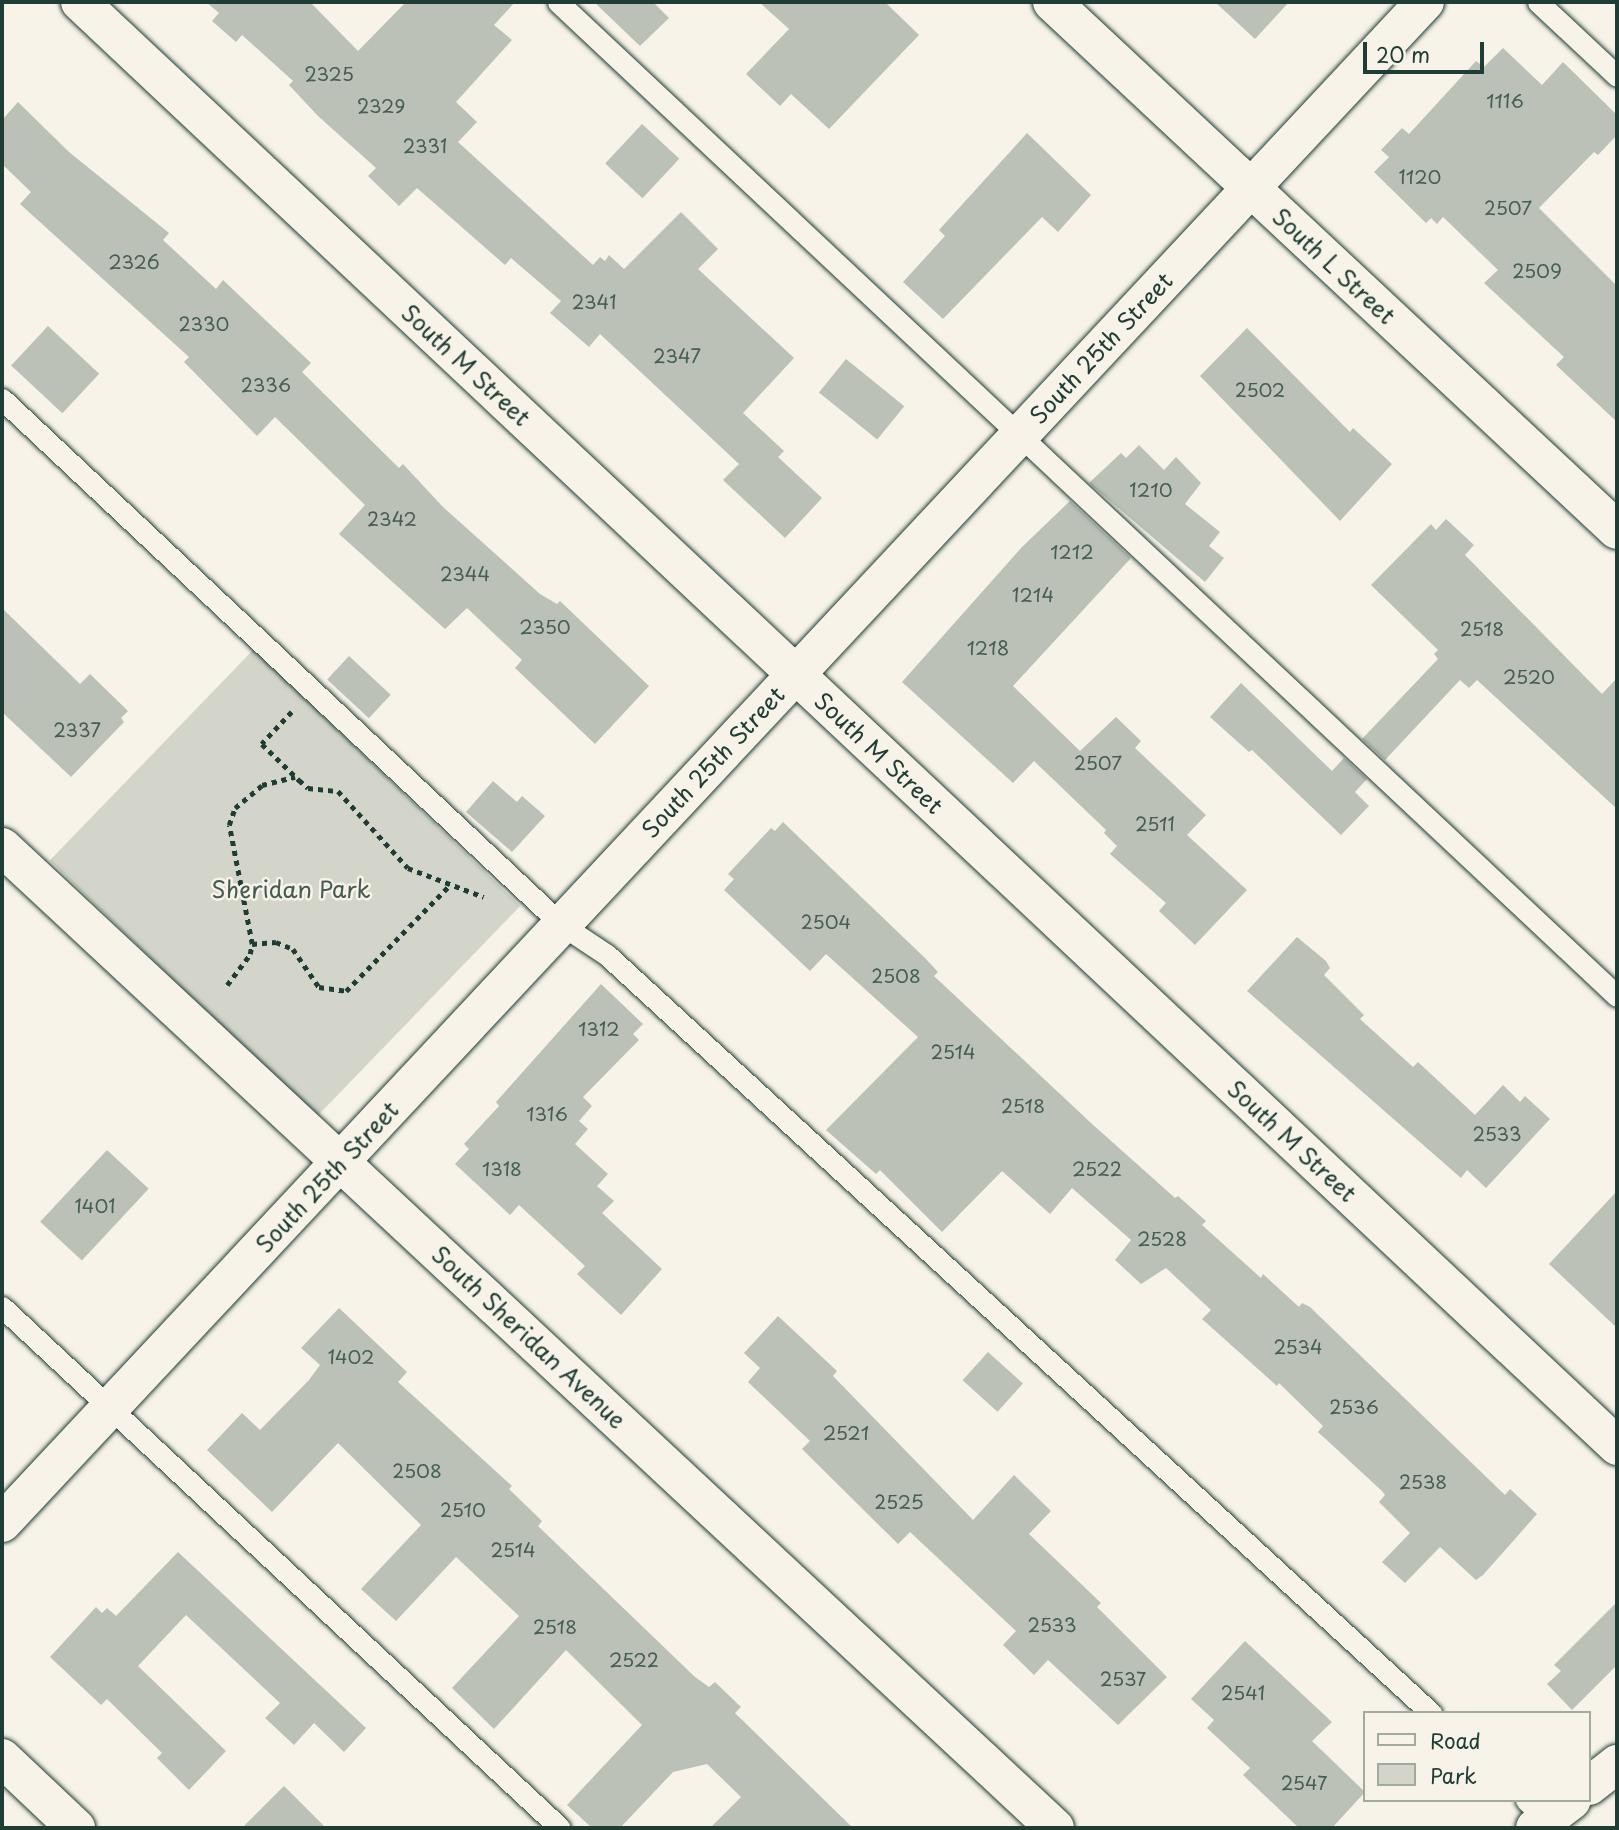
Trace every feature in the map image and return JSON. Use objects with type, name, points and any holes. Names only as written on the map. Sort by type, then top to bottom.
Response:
[{"type":"street","name":"South M Street","points":[[80,2],[1617,1446]]},
{"type":"street","name":"South L Street","points":[[1052,2],[1617,530]]},
{"type":"street","name":"South 25th Street","points":[[2,1523],[1425,2]]},
{"type":"street","name":"South Sheridan Avenue","points":[[2,847],[1055,1828]]},
{"type":"street","points":[[2,1758],[76,1828]]},
{"type":"street","points":[[1591,1784],[1617,1764]]},
{"type":"lane","points":[[558,2],[1617,996]]},
{"type":"lane","points":[[1538,2],[1617,76]]},
{"type":"lane","points":[[2,399],[562,925],[607,955],[1429,1711]]},
{"type":"lane","points":[[2,1307],[560,1828]]},
{"type":"path","points":[[296,708],[262,744],[308,788],[338,791],[408,868],[449,886],[492,899]]},
{"type":"path","points":[[227,985],[250,954],[252,944],[229,825],[235,808],[262,785],[296,777]]},
{"type":"path","points":[[252,944],[276,942],[293,949],[319,987],[346,991],[449,886]]},
{"type":"green space","name":"Sheridan Park","points":[[254,649],[520,906],[316,1118],[50,860]]},
{"type":"building","points":[[206,2],[310,2],[358,51],[406,2],[515,2],[494,25],[512,40],[456,102],[477,122],[458,142],[593,265],[600,257],[605,261],[609,255],[624,269],[681,212],[718,249],[698,269],[794,358],[743,413],[784,451],[778,457],[822,498],[785,538],[723,480],[739,464],[600,334],[589,347],[550,313],[561,301],[511,258],[505,265],[417,188],[399,206],[368,176],[376,168],[318,116],[289,85],[293,81],[242,35],[236,42],[212,21],[219,13]]},
{"type":"building","points":[[594,2],[653,2],[669,18],[640,46]]},
{"type":"building","points":[[759,2],[885,2],[919,35],[829,129],[791,94],[780,106],[746,74],[789,29]]},
{"type":"building","points":[[1215,2],[1289,2],[1255,39]]},
{"type":"building","points":[[1503,48],[1542,85],[1563,62],[1617,115],[1617,135],[1598,155],[1594,152],[1539,208],[1617,286],[1617,422],[1556,365],[1564,357],[1484,283],[1498,270],[1443,217],[1437,224],[1431,218],[1426,223],[1374,172],[1389,157],[1381,150],[1402,128],[1409,134],[1476,61],[1484,67]]},
{"type":"building","points":[[18,102],[69,152],[169,233],[163,240],[216,289],[223,280],[311,363],[302,372],[399,468],[403,464],[443,507],[540,594],[557,604],[560,601],[649,686],[595,744],[515,668],[522,660],[467,608],[445,629],[339,534],[365,505],[275,417],[257,436],[184,362],[189,357],[20,204],[31,192],[2,164],[2,120]]},
{"type":"building","points":[[642,124],[679,159],[642,198],[605,163]]},
{"type":"building","points":[[1027,133],[1091,195],[1058,232],[1042,217],[943,319],[903,282],[945,236],[939,230]]},
{"type":"building","points":[[48,326],[99,374],[62,413],[11,365]]},
{"type":"building","points":[[1247,328],[1350,432],[1353,428],[1392,464],[1340,521],[1200,376]]},
{"type":"building","points":[[846,359],[904,406],[877,440],[819,392]]},
{"type":"building","points":[[1139,445],[1164,470],[1176,457],[1201,483],[1185,504],[1220,532],[1209,546],[1224,558],[1205,582],[1089,483],[1121,453],[1126,458]]},
{"type":"building","points":[[1070,501],[1131,558],[1013,686],[1080,751],[1116,717],[1141,741],[1135,748],[1206,815],[1187,835],[1247,890],[1195,945],[1159,911],[1166,903],[1110,854],[1117,846],[1104,833],[1106,830],[1034,761],[1013,783],[902,682],[1022,547]]},
{"type":"building","points":[[1446,519],[1474,545],[1465,555],[1602,694],[1617,678],[1617,809],[1477,680],[1469,688],[1460,680],[1385,760],[1362,739],[1438,659],[1434,654],[1438,650],[1371,585],[1431,524],[1436,530]]},
{"type":"building","points":[[2,608],[80,684],[90,674],[128,711],[121,718],[124,722],[71,777],[2,712]]},
{"type":"building","points":[[349,656],[391,695],[369,718],[327,679]]},
{"type":"building","points":[[1241,683],[1332,771],[1344,758],[1367,779],[1355,792],[1369,806],[1341,835],[1252,750],[1249,752],[1210,717]]},
{"type":"building","points":[[493,781],[517,802],[522,796],[545,816],[512,852],[466,812]]},
{"type":"building","points":[[783,822],[925,958],[938,972],[934,976],[1091,1123],[1175,1198],[1178,1196],[1206,1221],[1202,1225],[1261,1278],[1263,1274],[1299,1307],[1302,1303],[1310,1307],[1505,1495],[1510,1489],[1537,1514],[1483,1575],[1476,1580],[1440,1547],[1405,1583],[1382,1562],[1410,1533],[1379,1502],[1385,1495],[1382,1491],[1318,1432],[1323,1426],[1279,1383],[1277,1386],[1202,1319],[1211,1310],[1166,1268],[1141,1284],[1115,1260],[1131,1240],[1072,1188],[1050,1214],[1002,1171],[942,1232],[880,1170],[876,1174],[826,1130],[918,1037],[826,954],[810,971],[724,890],[734,879],[728,874],[771,828],[775,831]]},
{"type":"building","points":[[1297,937],[1326,961],[1330,968],[1324,975],[1364,1015],[1360,1019],[1413,1067],[1418,1062],[1475,1115],[1503,1085],[1520,1102],[1525,1096],[1550,1119],[1486,1188],[1467,1170],[1461,1178],[1247,991]]},
{"type":"building","points":[[601,984],[643,1024],[633,1034],[639,1040],[583,1097],[592,1106],[579,1121],[588,1129],[575,1144],[608,1174],[597,1186],[614,1201],[602,1213],[662,1269],[621,1315],[577,1274],[585,1266],[519,1205],[510,1215],[455,1164],[469,1149],[464,1144],[499,1106],[496,1102]]},
{"type":"building","points":[[107,1150],[149,1189],[82,1261],[40,1222]]},
{"type":"building","points":[[1617,1191],[1617,1328],[1549,1264]]},
{"type":"building","points":[[339,1308],[407,1372],[398,1382],[512,1486],[509,1489],[542,1521],[538,1526],[695,1677],[709,1687],[715,1682],[741,1707],[735,1713],[853,1828],[710,1828],[741,1797],[707,1764],[673,1772],[620,1828],[592,1828],[567,1805],[642,1725],[566,1650],[494,1729],[452,1688],[519,1616],[456,1557],[396,1621],[361,1589],[421,1525],[338,1443],[272,1512],[207,1450],[242,1413],[260,1430],[309,1380],[320,1365],[301,1348]]},
{"type":"building","points":[[778,1316],[837,1371],[833,1376],[973,1520],[1014,1475],[1051,1511],[1029,1534],[1101,1603],[1097,1607],[1167,1677],[1118,1725],[1048,1660],[1034,1675],[1003,1645],[1016,1631],[910,1532],[898,1544],[802,1449],[810,1441],[748,1382],[760,1368],[744,1353]]},
{"type":"building","points":[[988,1352],[1023,1383],[998,1412],[963,1380]]},
{"type":"building","points":[[178,1552],[366,1728],[344,1752],[314,1723],[294,1745],[265,1718],[280,1703],[186,1615],[138,1666],[226,1751],[189,1790],[157,1758],[162,1753],[107,1699],[101,1705],[50,1657],[96,1607],[102,1613],[107,1608],[116,1616]]},
{"type":"building","points":[[1617,1602],[1617,1665],[1572,1710],[1547,1684],[1561,1671],[1554,1665]]},
{"type":"building","points":[[1245,1641],[1332,1722],[1312,1741],[1364,1793],[1332,1828],[1299,1828],[1243,1775],[1250,1768],[1207,1728],[1214,1720],[1191,1699]]},
{"type":"building","points":[[284,1786],[326,1828],[242,1828]]}]
